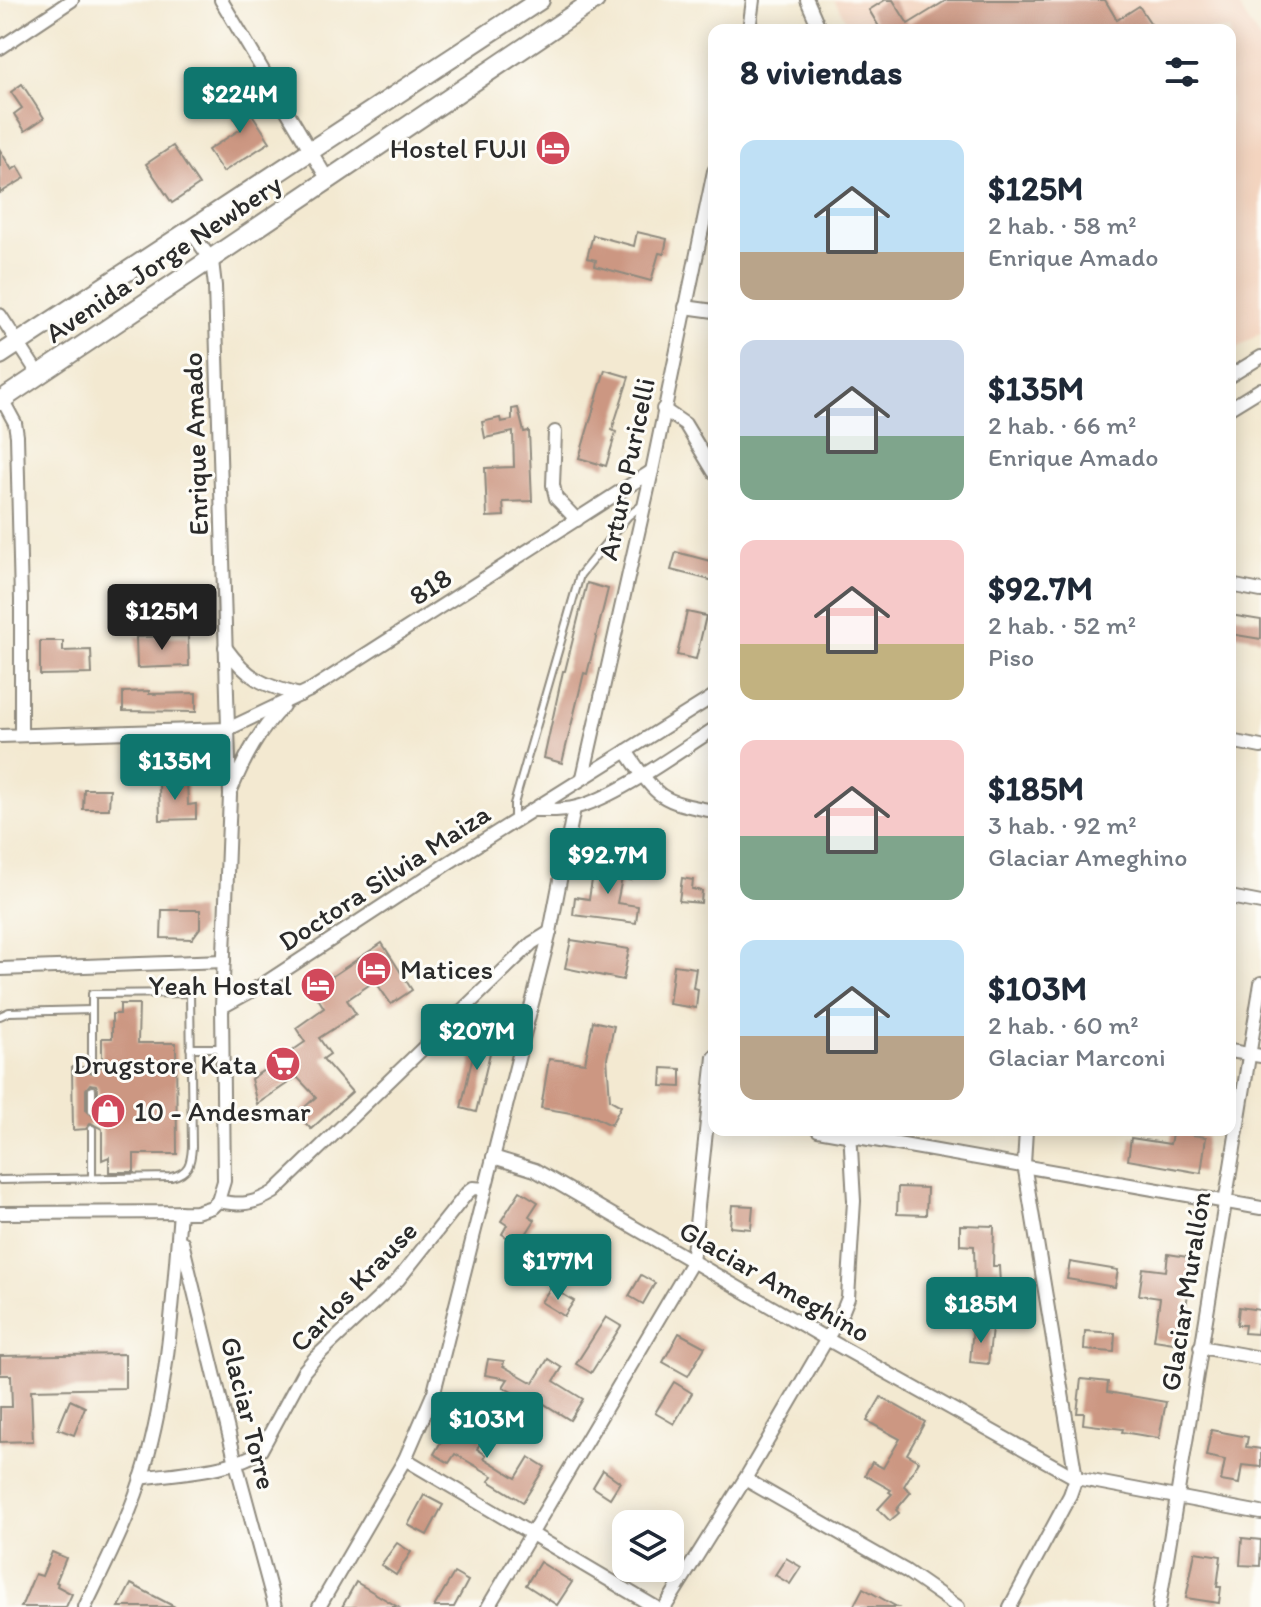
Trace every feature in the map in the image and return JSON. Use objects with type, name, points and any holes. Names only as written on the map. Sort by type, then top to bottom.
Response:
[{"type":"street","points":[[0,48],[72,0]]},
{"type":"street","points":[[221,0],[328,180]]},
{"type":"street","name":"Avenida Jorge Newbery","points":[[0,355],[540,0]]},
{"type":"street","name":"Avenida Jorge Newbery","points":[[1,400],[212,261],[595,0]]},
{"type":"street","points":[[750,24],[753,0]]},
{"type":"street","points":[[807,0],[817,24]]},
{"type":"street","name":"Arturo Puricelli","points":[[583,777],[652,471],[708,199]]},
{"type":"street","points":[[190,230],[212,261]]},
{"type":"street","name":"Enrique Amado","points":[[212,261],[230,795],[222,1007],[224,1181],[218,1201]]},
{"type":"street","points":[[685,307],[708,310]]},
{"type":"street","points":[[0,315],[39,375]]},
{"type":"street","points":[[1236,372],[1261,357]]},
{"type":"street","points":[[1236,404],[1261,389]]},
{"type":"street","points":[[1,400],[15,423],[17,436],[21,735]]},
{"type":"street","points":[[663,409],[685,424],[708,462]]},
{"type":"street","points":[[555,432],[553,485],[556,498],[577,520]]},
{"type":"street","name":"818","points":[[228,729],[294,697],[409,629],[652,471]]},
{"type":"street","points":[[1236,586],[1261,591]]},
{"type":"street","points":[[225,647],[241,669],[294,697],[267,723],[248,751],[230,795]]},
{"type":"street","name":"Doctora Silvia Maiza","points":[[222,1007],[262,985],[530,810],[708,700]]},
{"type":"street","points":[[0,736],[228,729]]},
{"type":"street","name":"Doctora Silvia Maiza","points":[[530,810],[574,808],[601,798],[708,733]]},
{"type":"street","points":[[1236,742],[1261,747]]},
{"type":"street","points":[[626,751],[667,801],[708,810]]},
{"type":"street","points":[[319,1607],[405,1459],[425,1417],[442,1365],[550,932],[574,808]]},
{"type":"street","points":[[1236,898],[1261,903]]},
{"type":"street","points":[[0,1213],[180,1212],[204,1211],[218,1201],[253,1204],[274,1192],[532,943],[550,932]]},
{"type":"street","points":[[0,969],[224,961]]},
{"type":"street","name":"Glaciar Murallón","points":[[1159,1607],[1224,1201],[1254,1055],[1261,983]]},
{"type":"street","points":[[488,1607],[692,1262],[709,1136]]},
{"type":"street","points":[[665,1607],[745,1479],[848,1298],[854,1201],[850,1136]]},
{"type":"street","points":[[867,1136],[1261,1208]]},
{"type":"street","points":[[1010,1607],[1070,1495],[1076,1478],[1024,1164],[1026,1136]]},
{"type":"street","name":"Glaciar Ameghino","points":[[493,1157],[535,1170],[825,1338],[1076,1478],[1261,1513]]},
{"type":"street","name":"Carlos Krause","points":[[141,1478],[236,1463],[251,1458],[261,1450],[304,1371],[316,1357],[398,1280],[467,1193],[473,1188],[485,1189]]},
{"type":"street","points":[[85,1607],[122,1528],[141,1478],[156,1421],[169,1346],[180,1212]]},
{"type":"street","name":"Glaciar Torre","points":[[179,1230],[275,1607]]},
{"type":"street","points":[[1200,1347],[1261,1358]]},
{"type":"street","points":[[405,1459],[655,1607]]},
{"type":"street","points":[[745,1479],[906,1571],[958,1607]]},
{"type":"lane","points":[[514,821],[514,804],[580,575],[628,516],[645,503]]},
{"type":"lane","points":[[0,1180],[171,1177],[188,1169],[192,1147],[190,993],[92,994],[92,1067]]},
{"type":"lane","points":[[0,1016],[9,1012],[92,1010]]},
{"type":"lane","points":[[190,1048],[222,1048]]},
{"type":"lane","points":[[92,1090],[92,1110]]},
{"type":"lane","points":[[92,1129],[92,1178]]},
{"type":"shaded area","points":[[834,0],[1235,0],[1261,42],[1261,333],[1236,348],[1236,24],[848,24]]},
{"type":"building","points":[[885,0],[893,0],[908,24],[877,24],[869,10]]},
{"type":"building","points":[[947,0],[1105,0],[1117,20],[1139,6],[1151,24],[908,24]]},
{"type":"building","points":[[22,84],[44,118],[25,131],[14,114],[22,108],[11,92]]},
{"type":"building","points":[[242,90],[254,109],[250,111],[270,142],[223,172],[208,150],[241,129],[224,102]]},
{"type":"building","points":[[173,146],[199,185],[172,203],[146,164]]},
{"type":"building","points":[[0,150],[12,170],[18,166],[25,178],[0,193]]},
{"type":"building","points":[[637,232],[667,239],[664,254],[659,253],[651,281],[595,266],[596,260],[587,258],[593,235],[634,246]]},
{"type":"building","points":[[605,370],[629,377],[612,430],[616,432],[606,466],[579,458]]},
{"type":"building","points":[[518,408],[524,432],[529,431],[532,501],[503,502],[504,516],[487,517],[485,468],[514,467],[513,432],[485,438],[482,422],[500,418],[501,422],[512,420],[512,409]]},
{"type":"building","points":[[676,552],[708,560],[708,579],[671,570]]},
{"type":"building","points":[[587,583],[608,589],[562,763],[544,758]]},
{"type":"building","points":[[183,597],[184,611],[120,614],[120,600]]},
{"type":"building","points":[[687,612],[706,616],[696,659],[677,655]]},
{"type":"building","points":[[1236,616],[1261,620],[1261,639],[1236,635]]},
{"type":"building","points":[[188,636],[189,666],[137,668],[136,637]]},
{"type":"building","points":[[40,641],[63,641],[63,651],[91,650],[92,674],[40,675]]},
{"type":"building","points":[[149,691],[149,694],[196,693],[196,712],[123,711],[123,692]]},
{"type":"building","points":[[187,781],[188,805],[196,804],[196,819],[160,820],[159,782]]},
{"type":"building","points":[[84,789],[110,789],[109,809],[83,809]]},
{"type":"building","points":[[607,860],[633,864],[631,880],[622,878],[617,903],[638,906],[636,923],[573,915],[575,897],[589,899],[593,874],[604,875]]},
{"type":"building","points":[[682,878],[693,880],[692,889],[702,891],[701,903],[679,901]]},
{"type":"building","points":[[162,910],[200,910],[200,928],[192,939],[161,938]]},
{"type":"building","points":[[571,940],[629,949],[623,980],[565,968]]},
{"type":"building","points":[[382,943],[412,990],[391,1004],[375,981],[347,1000],[356,1014],[319,1038],[330,1054],[323,1059],[352,1092],[311,1129],[297,1114],[316,1097],[297,1077],[257,1104],[251,1079],[305,1042],[296,1028],[324,1008],[309,984],[324,973],[328,979]]},
{"type":"building","points":[[674,965],[696,968],[693,988],[698,989],[696,1008],[669,1004]]},
{"type":"building","points":[[120,1004],[139,1004],[138,1043],[176,1043],[177,1154],[134,1154],[134,1172],[109,1172],[109,1157],[102,1160],[102,1129],[91,1123],[86,1129],[73,1130],[72,1067],[86,1067],[88,1072],[93,1073],[102,1067],[102,1038],[112,1038],[112,1014],[120,1014]],"holes":[[[90,1084],[96,1085],[98,1111],[93,1116],[86,1110],[86,1089]]]},
{"type":"building","points":[[593,1021],[614,1026],[607,1058],[610,1100],[621,1106],[611,1125],[595,1117],[541,1108],[549,1059],[585,1063]]},
{"type":"building","points":[[478,1033],[494,1036],[476,1112],[461,1108]]},
{"type":"building","points":[[662,1068],[681,1069],[681,1087],[661,1086]]},
{"type":"building","points":[[1172,1136],[1206,1137],[1201,1173],[1128,1160],[1131,1138],[1170,1144]]},
{"type":"building","points":[[898,1187],[927,1188],[926,1215],[897,1214]]},
{"type":"building","points":[[520,1191],[538,1202],[529,1216],[535,1220],[519,1245],[502,1234],[507,1225],[501,1221]]},
{"type":"building","points":[[732,1205],[753,1206],[751,1229],[730,1227]]},
{"type":"building","points":[[960,1225],[994,1226],[993,1266],[999,1266],[1000,1284],[975,1284],[974,1246],[960,1245]]},
{"type":"building","points":[[1168,1254],[1194,1258],[1182,1330],[1176,1330],[1174,1343],[1154,1340],[1160,1298],[1139,1295],[1143,1268],[1166,1271]]},
{"type":"building","points":[[1070,1262],[1118,1270],[1115,1287],[1067,1279]]},
{"type":"building","points":[[641,1275],[655,1283],[643,1304],[629,1296]]},
{"type":"building","points":[[551,1287],[574,1301],[564,1316],[541,1302]]},
{"type":"building","points":[[1239,1307],[1260,1310],[1257,1334],[1244,1333],[1245,1325],[1237,1325]]},
{"type":"building","points":[[606,1317],[621,1326],[591,1373],[576,1364]]},
{"type":"building","points":[[973,1327],[992,1329],[988,1364],[970,1362]]},
{"type":"building","points":[[1085,1331],[1115,1333],[1114,1352],[1084,1350]]},
{"type":"building","points":[[679,1333],[705,1347],[688,1376],[663,1362]]},
{"type":"building","points":[[125,1354],[125,1388],[31,1390],[33,1441],[0,1442],[0,1407],[12,1407],[11,1375],[0,1375],[0,1356]]},
{"type":"building","points":[[488,1359],[504,1361],[503,1366],[533,1383],[548,1359],[562,1368],[554,1381],[583,1399],[570,1420],[541,1402],[538,1407],[503,1387],[508,1379],[485,1375]]},
{"type":"building","points":[[1081,1379],[1108,1382],[1107,1392],[1166,1402],[1159,1438],[1083,1424],[1084,1413],[1077,1413]]},
{"type":"building","points":[[674,1382],[692,1393],[674,1424],[655,1413]]},
{"type":"building","points":[[881,1397],[925,1422],[907,1454],[919,1461],[904,1486],[911,1492],[896,1510],[899,1513],[890,1521],[878,1509],[892,1494],[889,1492],[891,1490],[865,1475],[872,1462],[883,1468],[900,1439],[867,1421]]},
{"type":"building","points":[[70,1400],[85,1407],[74,1435],[58,1429]]},
{"type":"building","points":[[455,1417],[485,1434],[477,1449],[486,1455],[484,1458],[516,1478],[529,1457],[545,1467],[523,1502],[489,1481],[493,1476],[455,1454],[449,1463],[434,1454]]},
{"type":"building","points":[[1211,1430],[1248,1437],[1246,1447],[1261,1449],[1261,1467],[1242,1465],[1239,1484],[1221,1481],[1225,1460],[1206,1456]]},
{"type":"building","points":[[603,1470],[620,1482],[610,1498],[593,1487]]},
{"type":"building","points":[[424,1495],[443,1505],[427,1535],[408,1525]]},
{"type":"building","points":[[1242,1538],[1261,1540],[1260,1566],[1240,1565]]},
{"type":"building","points":[[397,1543],[411,1552],[396,1575],[381,1565]]},
{"type":"building","points":[[52,1552],[66,1558],[56,1582],[57,1586],[72,1594],[66,1607],[21,1607],[35,1574],[42,1576]]},
{"type":"building","points":[[1195,1552],[1221,1556],[1217,1587],[1221,1587],[1219,1603],[1186,1598]]},
{"type":"building","points":[[786,1558],[801,1567],[790,1584],[775,1575]]},
{"type":"building","points":[[540,1562],[572,1582],[557,1605],[526,1585]]},
{"type":"building","points":[[454,1573],[468,1581],[454,1607],[434,1607]]},
{"type":"building","points":[[356,1582],[398,1607],[342,1607]]},
{"type":"building","points":[[131,1584],[175,1607],[119,1607]]},
{"type":"building","points":[[863,1588],[897,1607],[853,1607]]},
{"type":"place","name":"Hostel FUJI","points":[[553,148]]},
{"type":"place","name":"Matices","points":[[374,969]]},
{"type":"place","name":"Yeah Hostal","points":[[318,985]]},
{"type":"place","name":"Drugstore Kata","points":[[283,1064]]},
{"type":"place","name":"10 - Andesmar","points":[[108,1111]]}]
